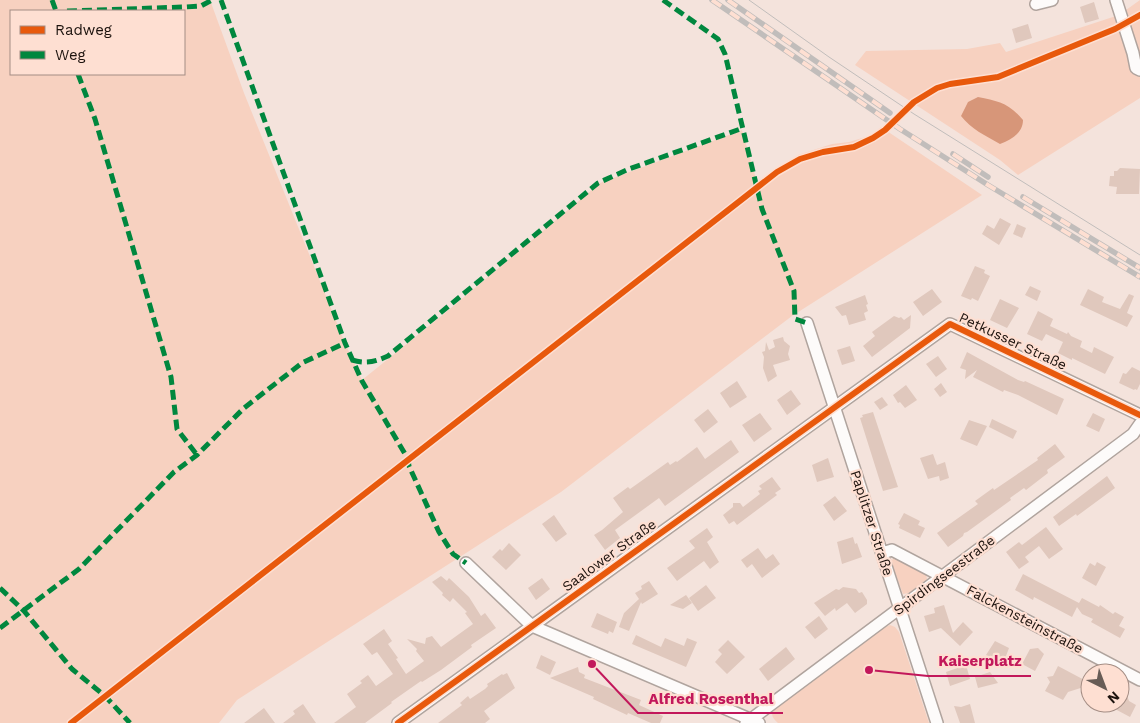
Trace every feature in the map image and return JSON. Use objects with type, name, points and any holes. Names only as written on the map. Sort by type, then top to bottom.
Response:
[{"type":"street","points":[[1036,4],[1052,0]]},
{"type":"street","points":[[1116,0],[1138,69]]},
{"type":"street","name":"Paplitzer Straße","points":[[806,323],[937,723]]},
{"type":"street","name":"Petkusser Straße","points":[[834,407],[950,324],[1140,415]]},
{"type":"street","name":"Saalower Straße","points":[[398,723],[834,407]]},
{"type":"street","name":"Spirdingseestraße","points":[[752,722],[942,576],[1134,434],[1140,424]]},
{"type":"street","name":"Falckensteinstraße","points":[[882,553],[892,550],[1140,680]]},
{"type":"street","points":[[466,563],[532,626],[752,722]]},
{"type":"shaded area","points":[[0,0],[210,0],[244,93],[345,343],[362,380],[600,183],[742,130],[757,182],[798,155],[832,144],[849,142],[872,135],[881,127],[982,195],[792,316],[561,492],[237,700],[219,723],[0,723]]},
{"type":"shaded area","points":[[1140,0],[1140,98],[1018,175],[1000,160],[855,65],[866,51],[967,49],[1000,43],[1006,52],[1119,15]]},
{"type":"shaded area","points":[[978,97],[1008,106],[1018,114],[1023,120],[1019,132],[1000,144],[969,125],[961,116],[968,102]]},
{"type":"shaded area","points":[[894,557],[926,574],[927,579],[909,593],[903,594],[891,562]]},
{"type":"shaded area","points":[[890,625],[899,632],[929,723],[778,723],[774,719],[772,714],[775,708],[883,628]]},
{"type":"building","points":[[1094,2],[1099,19],[1085,23],[1080,7]]},
{"type":"building","points":[[1028,24],[1032,38],[1016,43],[1012,29]]},
{"type":"building","points":[[1120,168],[1140,169],[1139,194],[1116,194],[1117,187],[1109,186],[1110,176],[1114,176],[1114,171]]},
{"type":"building","points":[[1000,218],[1011,224],[999,245],[982,234],[987,225],[994,229]]},
{"type":"building","points":[[1017,224],[1026,228],[1022,238],[1013,234]]},
{"type":"building","points":[[975,266],[985,270],[984,273],[990,276],[978,301],[961,296]]},
{"type":"building","points":[[1030,286],[1041,291],[1037,301],[1025,295]]},
{"type":"building","points":[[932,289],[942,302],[923,316],[913,302]]},
{"type":"building","points":[[1088,289],[1104,297],[1102,302],[1120,309],[1129,294],[1134,296],[1127,313],[1133,316],[1127,327],[1080,305]]},
{"type":"building","points":[[865,295],[868,304],[866,305],[868,311],[864,313],[866,320],[849,325],[846,315],[842,316],[835,307]]},
{"type":"building","points":[[1000,299],[1019,308],[1007,328],[990,320]]},
{"type":"building","points":[[1038,311],[1053,319],[1050,326],[1067,334],[1068,332],[1071,336],[1082,341],[1080,347],[1092,353],[1094,347],[1114,357],[1105,374],[1058,353],[1063,342],[1046,334],[1042,341],[1027,334]]},
{"type":"building","points":[[911,315],[910,328],[872,357],[863,346],[875,336],[872,332],[894,316],[901,317],[904,320]]},
{"type":"building","points":[[783,337],[784,341],[790,346],[788,354],[790,360],[773,365],[777,376],[768,382],[763,368],[764,357],[762,352],[765,351],[766,342],[769,350],[775,347],[773,340]]},
{"type":"building","points":[[850,346],[855,361],[842,365],[837,350]]},
{"type":"building","points":[[967,352],[1018,380],[1025,381],[1064,399],[1057,415],[1018,395],[1004,390],[1003,392],[973,377],[977,370],[965,379],[966,370],[960,368]]},
{"type":"building","points":[[938,356],[947,369],[936,377],[926,364]]},
{"type":"building","points":[[1132,367],[1140,371],[1140,384],[1137,390],[1119,383],[1123,373],[1126,374]]},
{"type":"building","points":[[737,381],[747,397],[730,408],[720,393]]},
{"type":"building","points":[[941,383],[947,392],[940,397],[934,389]]},
{"type":"building","points":[[906,385],[917,400],[905,408],[900,402],[898,403],[893,395]]},
{"type":"building","points":[[791,390],[801,404],[787,415],[777,400]]},
{"type":"building","points":[[882,397],[888,405],[880,410],[874,402]]},
{"type":"building","points":[[708,409],[718,422],[704,433],[694,420]]},
{"type":"building","points":[[873,412],[898,487],[883,491],[860,418],[863,417],[862,415]]},
{"type":"building","points":[[760,413],[772,429],[754,442],[742,425]]},
{"type":"building","points":[[1093,413],[1105,419],[1099,432],[1086,426]]},
{"type":"building","points":[[992,419],[1017,431],[1013,439],[989,427]]},
{"type":"building","points":[[969,420],[987,426],[977,446],[960,439]]},
{"type":"building","points":[[731,440],[739,452],[665,506],[659,498],[615,530],[620,538],[605,550],[594,535],[623,512],[613,498],[628,487],[630,489],[668,462],[670,465],[677,462],[697,447],[705,459]]},
{"type":"building","points":[[1055,444],[1065,457],[1047,470],[1048,473],[1026,490],[1024,488],[1010,498],[1011,500],[964,533],[963,536],[948,547],[937,533],[978,504],[975,501],[1038,460],[1037,458]]},
{"type":"building","points":[[933,454],[937,465],[945,462],[949,478],[940,481],[939,476],[928,479],[920,458]]},
{"type":"building","points":[[828,458],[834,477],[817,482],[812,465]]},
{"type":"building","points":[[1107,476],[1115,488],[1077,516],[1076,514],[1059,526],[1053,517]]},
{"type":"building","points":[[772,477],[781,489],[775,493],[777,495],[737,525],[734,521],[729,524],[723,515],[733,507],[733,503],[740,503],[743,507],[760,494],[758,491],[762,489],[759,486]]},
{"type":"building","points":[[835,496],[847,511],[834,521],[823,505]]},
{"type":"building","points":[[904,513],[920,521],[918,525],[925,528],[920,538],[899,528],[900,525],[898,524]]},
{"type":"building","points":[[554,515],[567,534],[556,542],[542,524]]},
{"type":"building","points":[[1046,527],[1063,549],[1049,559],[1039,546],[1025,557],[1029,562],[1019,569],[1006,552],[1019,542],[1022,545]]},
{"type":"building","points":[[707,528],[713,537],[707,542],[719,562],[710,569],[704,561],[677,581],[667,568],[695,548],[689,541]]},
{"type":"building","points":[[853,537],[862,557],[842,564],[837,542]]},
{"type":"building","points":[[509,543],[521,555],[506,570],[492,557],[500,549],[502,551]]},
{"type":"building","points":[[758,548],[766,559],[773,554],[780,564],[762,578],[752,564],[747,568],[741,560]]},
{"type":"building","points":[[1097,562],[1106,567],[1096,586],[1082,578],[1090,563],[1095,566]]},
{"type":"building","points":[[1023,574],[1079,603],[1082,598],[1099,607],[1100,605],[1113,614],[1115,612],[1124,617],[1119,626],[1125,629],[1120,638],[1091,622],[1093,619],[1082,614],[1077,607],[1072,617],[1034,597],[1033,600],[1015,590]]},
{"type":"building","points":[[441,576],[447,581],[449,578],[469,597],[481,616],[485,613],[496,628],[471,645],[472,647],[441,670],[421,681],[391,702],[365,723],[334,723],[356,707],[347,694],[362,683],[360,681],[368,675],[376,686],[393,674],[377,652],[372,655],[363,644],[384,629],[392,641],[388,644],[406,674],[424,661],[416,651],[417,649],[407,639],[425,644],[426,638],[432,636],[441,647],[473,624],[465,613],[467,612],[453,598],[450,602],[432,582]]},
{"type":"building","points":[[542,578],[550,589],[536,600],[528,588]]},
{"type":"building","points":[[649,581],[658,594],[642,604],[641,602],[629,631],[619,627],[624,613],[639,599],[635,593],[642,589],[641,586]]},
{"type":"building","points":[[706,585],[716,598],[698,611],[689,598]]},
{"type":"building","points":[[843,587],[856,589],[859,593],[862,592],[867,600],[867,604],[855,613],[847,603],[836,611],[835,608],[825,616],[814,603],[836,589],[839,590]]},
{"type":"building","points":[[686,595],[692,603],[683,609],[670,605]]},
{"type":"building","points":[[944,605],[953,633],[963,622],[973,632],[960,646],[941,628],[929,632],[924,616],[935,613],[934,608]]},
{"type":"building","points":[[597,613],[617,622],[613,633],[609,631],[608,634],[591,627]]},
{"type":"building","points":[[819,616],[828,629],[815,639],[805,627]]},
{"type":"building","points":[[636,635],[661,647],[665,638],[684,646],[687,638],[697,642],[686,667],[632,644]]},
{"type":"building","points":[[728,640],[745,657],[727,674],[715,662],[722,654],[718,650]]},
{"type":"building","points":[[995,641],[1009,648],[1006,656],[1013,660],[1010,667],[987,658],[988,656],[986,655]]},
{"type":"building","points":[[786,647],[795,659],[768,681],[759,669]]},
{"type":"building","points":[[1038,648],[1044,654],[1035,671],[1022,664],[1030,649]]},
{"type":"building","points":[[541,655],[556,662],[550,675],[536,668]]},
{"type":"building","points":[[966,665],[970,679],[950,686],[946,672]]},
{"type":"building","points":[[1058,666],[1080,678],[1080,688],[1068,692],[1063,700],[1045,691],[1050,682],[1047,677],[1053,676]]},
{"type":"building","points":[[578,667],[579,672],[585,675],[584,678],[641,700],[639,705],[663,716],[660,723],[651,723],[628,713],[627,715],[593,699],[594,697],[550,678]]},
{"type":"building","points":[[990,672],[998,683],[978,688],[975,677]]},
{"type":"building","points":[[507,673],[515,688],[484,711],[490,719],[485,723],[438,723],[462,705],[460,703],[468,696],[470,699],[485,689],[488,686],[487,684],[502,674]]},
{"type":"building","points":[[1130,702],[1136,705],[1130,717],[1122,713],[1130,713]]},
{"type":"building","points":[[303,704],[316,723],[283,723],[295,714],[293,711]]},
{"type":"building","points":[[970,704],[975,723],[960,723],[954,706],[961,707]]},
{"type":"building","points":[[264,708],[275,723],[244,723]]},
{"type":"tram line","points":[[749,0],[914,114],[1140,255]]},
{"type":"railway","points":[[712,0],[900,129],[1140,277]]},
{"type":"railway","points":[[728,0],[890,113]]},
{"type":"railway","points":[[953,154],[988,177]]},
{"type":"railway","points":[[1023,197],[1140,268]]},
{"type":"marked path","points":[[52,0],[56,10]]},
{"type":"marked path","points":[[96,10],[201,6],[212,0]]},
{"type":"marked path","points":[[221,0],[345,343],[362,381],[408,459],[409,466],[439,532],[453,554],[466,563]]},
{"type":"marked path","points":[[663,0],[718,39],[725,54],[762,209],[794,291],[795,319],[807,323]]},
{"type":"marked path","points":[[78,75],[95,119],[171,377],[177,429],[197,455]]},
{"type":"marked path","points":[[352,360],[370,362],[388,356],[598,183],[629,169],[743,128]]},
{"type":"marked path","points":[[0,628],[79,569],[174,472],[197,455],[244,408],[302,363],[345,343]]},
{"type":"marked path","points":[[0,588],[24,611],[72,669],[105,696],[130,723]]},
{"type":"cycle path","points":[[71,723],[777,172],[800,159],[823,152],[854,147],[873,138],[885,130],[914,102],[937,88],[950,84],[998,77],[1115,29],[1140,15]]},
{"type":"cycle path","points":[[398,723],[950,324],[1140,415]]},
{"type":"place","name":"Alfred Rosenthal","points":[[592,664]]},
{"type":"place","name":"Kaiserplatz","points":[[869,670]]}]
